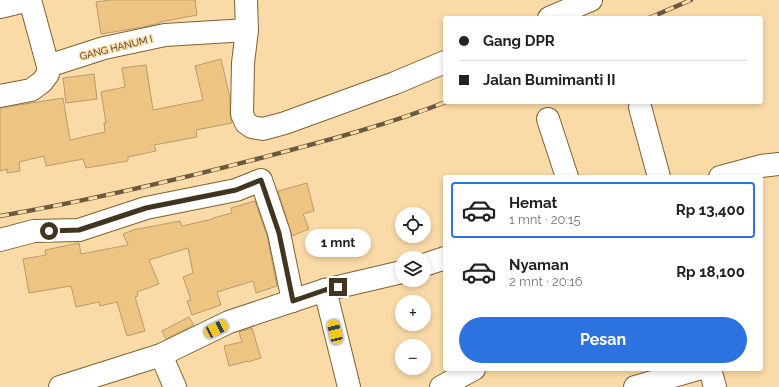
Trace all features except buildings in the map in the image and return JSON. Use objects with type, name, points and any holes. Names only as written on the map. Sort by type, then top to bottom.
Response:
[{"type":"street","points":[[0,7],[30,0],[48,66],[48,74],[42,82],[31,90],[0,96]]},
{"type":"street","points":[[246,0],[247,30],[243,63],[242,114],[246,123],[252,127],[262,129],[285,123],[395,83],[443,63]]},
{"type":"street","points":[[554,16],[591,0]]},
{"type":"street","name":"GANG HANUM I","points":[[48,66],[104,48],[165,36],[247,30]]},
{"type":"street","points":[[640,107],[658,175]]},
{"type":"street","points":[[548,119],[566,175]]},
{"type":"street","points":[[727,175],[761,166],[779,164]]},
{"type":"street","points":[[0,240],[34,231],[79,230],[146,208],[236,190],[261,180],[279,233],[293,301]]},
{"type":"street","points":[[431,263],[443,259]]},
{"type":"street","points":[[64,386],[161,356],[229,322],[325,290],[395,274]]},
{"type":"street","points":[[325,290],[349,387]]},
{"type":"street","points":[[161,356],[175,387]]},
{"type":"street","points":[[441,387],[470,371]]},
{"type":"street","points":[[635,387],[691,371]]},
{"type":"street","points":[[711,371],[715,387]]},
{"type":"railway","points":[[654,16],[691,0]]},
{"type":"railway","points":[[0,216],[97,197],[225,167],[352,133],[399,119],[443,103]]},
{"type":"route","points":[[49,231],[79,230],[146,208],[236,190],[261,180],[279,233],[293,301],[338,287]]}]
